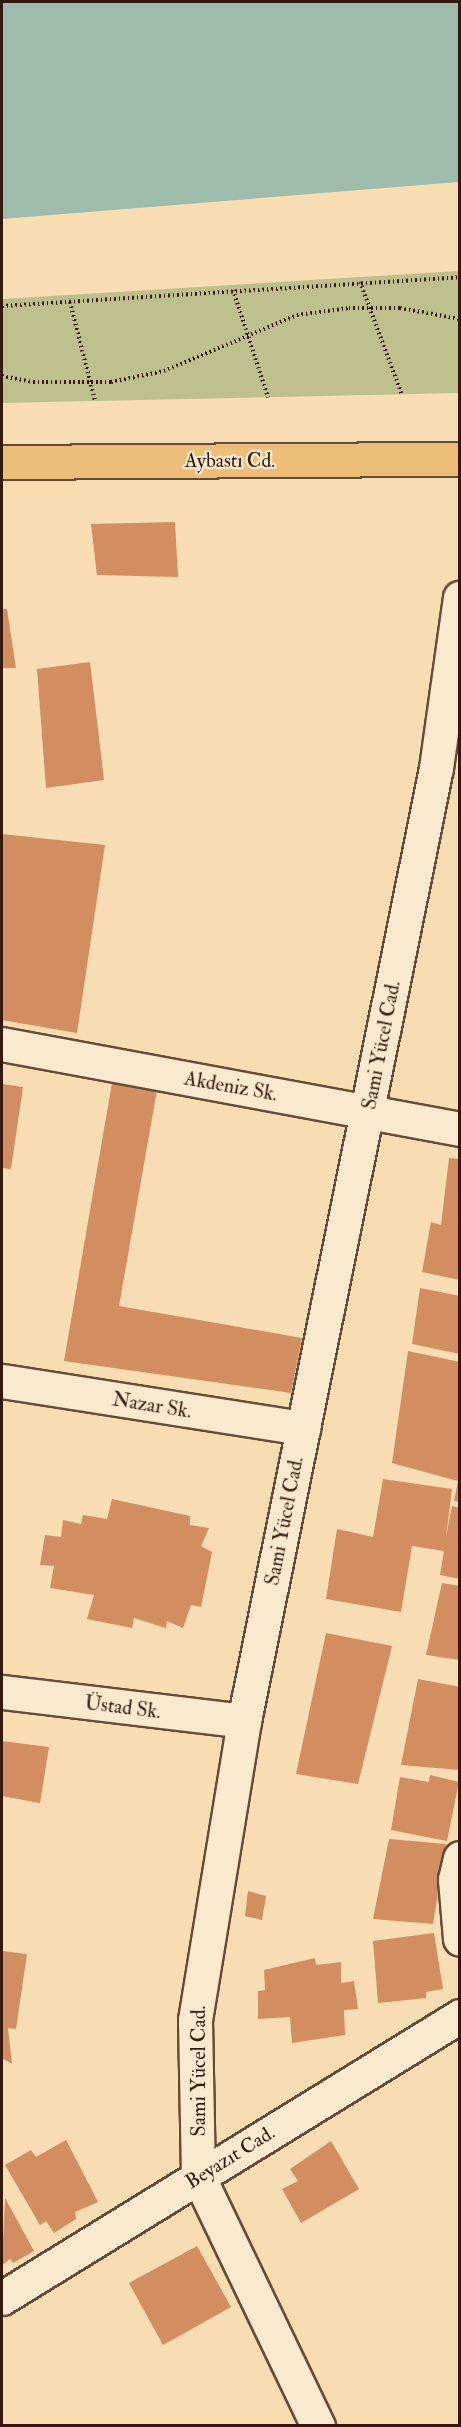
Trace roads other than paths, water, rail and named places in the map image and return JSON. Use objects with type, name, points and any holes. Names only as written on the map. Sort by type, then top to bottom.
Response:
[{"type":"main road","name":"Aybastı Cd.","points":[[2,462],[459,459]]},
{"type":"street","name":"Sami Yücel Cad.","points":[[318,2426],[198,2176],[195,2020],[244,1721],[436,768],[459,598]]},
{"type":"street","name":"Akdeniz Sk.","points":[[2,1044],[459,1129]]},
{"type":"street","name":"Nazar Sk.","points":[[2,1381],[303,1428]]},
{"type":"street","name":"Üstad Sk.","points":[[2,1692],[244,1721]]},
{"type":"street","points":[[459,1858],[455,1879],[459,1939]]},
{"type":"street","name":"Beyazıt Cad.","points":[[2,2298],[459,2016]]}]
